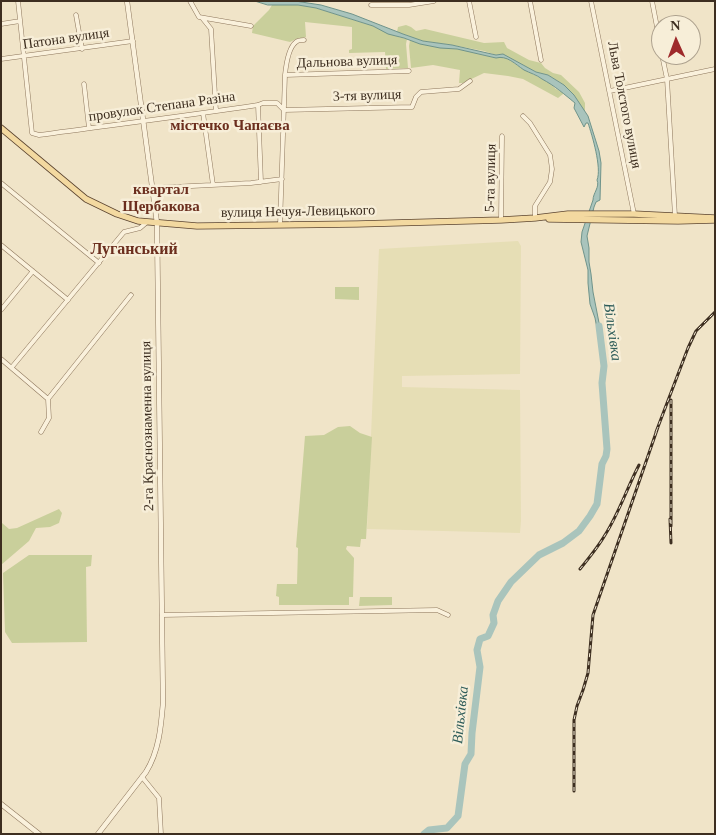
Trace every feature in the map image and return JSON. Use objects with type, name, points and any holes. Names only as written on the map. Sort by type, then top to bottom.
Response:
[{"type":"main road","name":"вулиця Нечуя-Левицького","points":[[1,128],[86,199],[117,214],[138,221],[197,226],[604,217]]},
{"type":"main road","points":[[604,217],[634,214],[715,219]]},
{"type":"main road","points":[[604,217],[678,221],[715,219]]},
{"type":"street","points":[[18,1],[24,56]]},
{"type":"street","name":"2-га Краснознаменна вулиця","points":[[98,834],[152,762],[162,720],[163,703],[157,223],[127,1]]},
{"type":"street","points":[[190,1],[199,17],[251,26]]},
{"type":"street","points":[[371,6],[434,1]]},
{"type":"street","points":[[469,1],[476,37]]},
{"type":"street","points":[[530,1],[541,60]]},
{"type":"street","name":"Льва Толстого вулиця","points":[[592,1],[634,214]]},
{"type":"street","points":[[652,1],[655,15]]},
{"type":"street","points":[[76,15],[82,49]]},
{"type":"street","points":[[203,18],[211,29],[216,111]]},
{"type":"street","points":[[1,24],[20,21]]},
{"type":"street","points":[[280,225],[285,75],[289,53],[294,43],[304,40]]},
{"type":"street","name":"Патона вулиця","points":[[1,60],[133,42]]},
{"type":"street","name":"провулок Степана Разіна","points":[[24,56],[32,133],[39,134],[143,121],[262,103],[276,102],[284,110]]},
{"type":"street","points":[[664,65],[667,79],[675,216]]},
{"type":"street","points":[[610,90],[715,69]]},
{"type":"street","name":"Дальнова вулиця","points":[[285,75],[409,71]]},
{"type":"street","name":"3-тя вулиця","points":[[284,110],[412,107],[416,97],[421,92],[459,89],[470,81]]},
{"type":"street","points":[[84,84],[89,128]]},
{"type":"street","points":[[258,105],[261,182]]},
{"type":"street","points":[[203,113],[213,185]]},
{"type":"street","points":[[523,116],[530,123],[550,155],[552,169],[550,182],[535,206],[535,218]]},
{"type":"street","name":"5-та вулиця","points":[[501,220],[502,136]]},
{"type":"street","points":[[152,188],[261,182],[282,179]]},
{"type":"street","points":[[1,183],[99,262]]},
{"type":"street","points":[[12,367],[124,232],[140,228],[147,222]]},
{"type":"street","points":[[1,245],[68,300]]},
{"type":"street","points":[[1,310],[33,271]]},
{"type":"street","points":[[41,432],[49,418],[48,399],[131,295]]},
{"type":"street","points":[[1,359],[48,399]]},
{"type":"street","points":[[162,615],[437,610],[448,615]]},
{"type":"street","points":[[142,777],[160,798],[161,834]]},
{"type":"street","points":[[1,804],[39,834]]},
{"type":"shaded area","points":[[518,241],[521,246],[520,374],[402,376],[402,387],[520,390],[520,533],[367,529],[379,249]]},
{"type":"green space","points":[[272,5],[298,5],[316,8],[407,39],[408,68],[386,69],[385,52],[349,53],[349,50],[352,49],[352,27],[305,22],[306,37],[290,42],[252,33],[253,26]]},
{"type":"green space","points":[[406,25],[416,31],[425,29],[484,43],[504,42],[507,48],[529,60],[541,63],[553,73],[561,75],[579,92],[585,103],[585,112],[574,95],[564,85],[548,75],[536,72],[501,54],[496,55],[484,51],[423,41],[397,32],[398,27]]},
{"type":"green space","points":[[410,40],[496,58],[501,56],[564,93],[558,98],[523,79],[508,76],[484,73],[459,83],[460,70],[433,65],[411,68]]},
{"type":"green space","points":[[335,287],[359,287],[359,300],[335,299]]},
{"type":"green space","points":[[350,426],[360,433],[372,437],[366,539],[361,539],[360,547],[347,546],[346,549],[354,558],[353,597],[349,597],[349,605],[279,605],[279,597],[276,596],[277,584],[297,584],[298,548],[296,547],[305,436],[324,435],[338,427]]},
{"type":"green space","points":[[59,509],[62,513],[59,523],[50,527],[36,528],[29,541],[1,565],[1,523],[9,529],[17,528]]},
{"type":"green space","points":[[29,555],[92,555],[91,566],[86,567],[87,642],[12,643],[5,632],[3,573]]},
{"type":"green space","points":[[360,597],[392,597],[392,605],[359,606]]},
{"type":"water","points":[[255,1],[295,1],[321,5],[352,14],[423,41],[452,45],[496,55],[503,54],[536,72],[548,75],[564,85],[574,95],[588,116],[601,163],[600,200],[596,202],[594,207],[587,236],[593,292],[601,333],[598,334],[590,304],[588,270],[581,242],[582,232],[598,185],[598,168],[594,143],[588,123],[584,127],[574,108],[575,103],[551,84],[504,58],[420,44],[388,34],[373,26],[316,8],[298,5],[268,5]]},
{"type":"waterway","name":"Вільхівка","points":[[424,834],[429,830],[447,828],[458,816],[465,764],[471,754],[480,667],[477,650],[480,639],[488,636],[494,623],[493,615],[498,601],[511,582],[539,555],[563,543],[579,531],[597,504],[602,464],[607,449],[602,383],[604,366],[599,326]]},
{"type":"railway","points":[[656,432],[696,331],[715,312]]},
{"type":"railway","points":[[671,400],[671,526]]},
{"type":"railway","points":[[574,791],[574,720],[588,673],[593,615],[658,427]]},
{"type":"railway","points":[[580,569],[610,527],[639,465]]},
{"type":"railway","points":[[670,519],[671,543]]},
{"type":"district","name":"містечко Чапаєва","points":[[230,126]]},
{"type":"district","name":"квартал Щербакова","points":[[161,198]]},
{"type":"district","name":"Луганський","points":[[134,250]]}]
